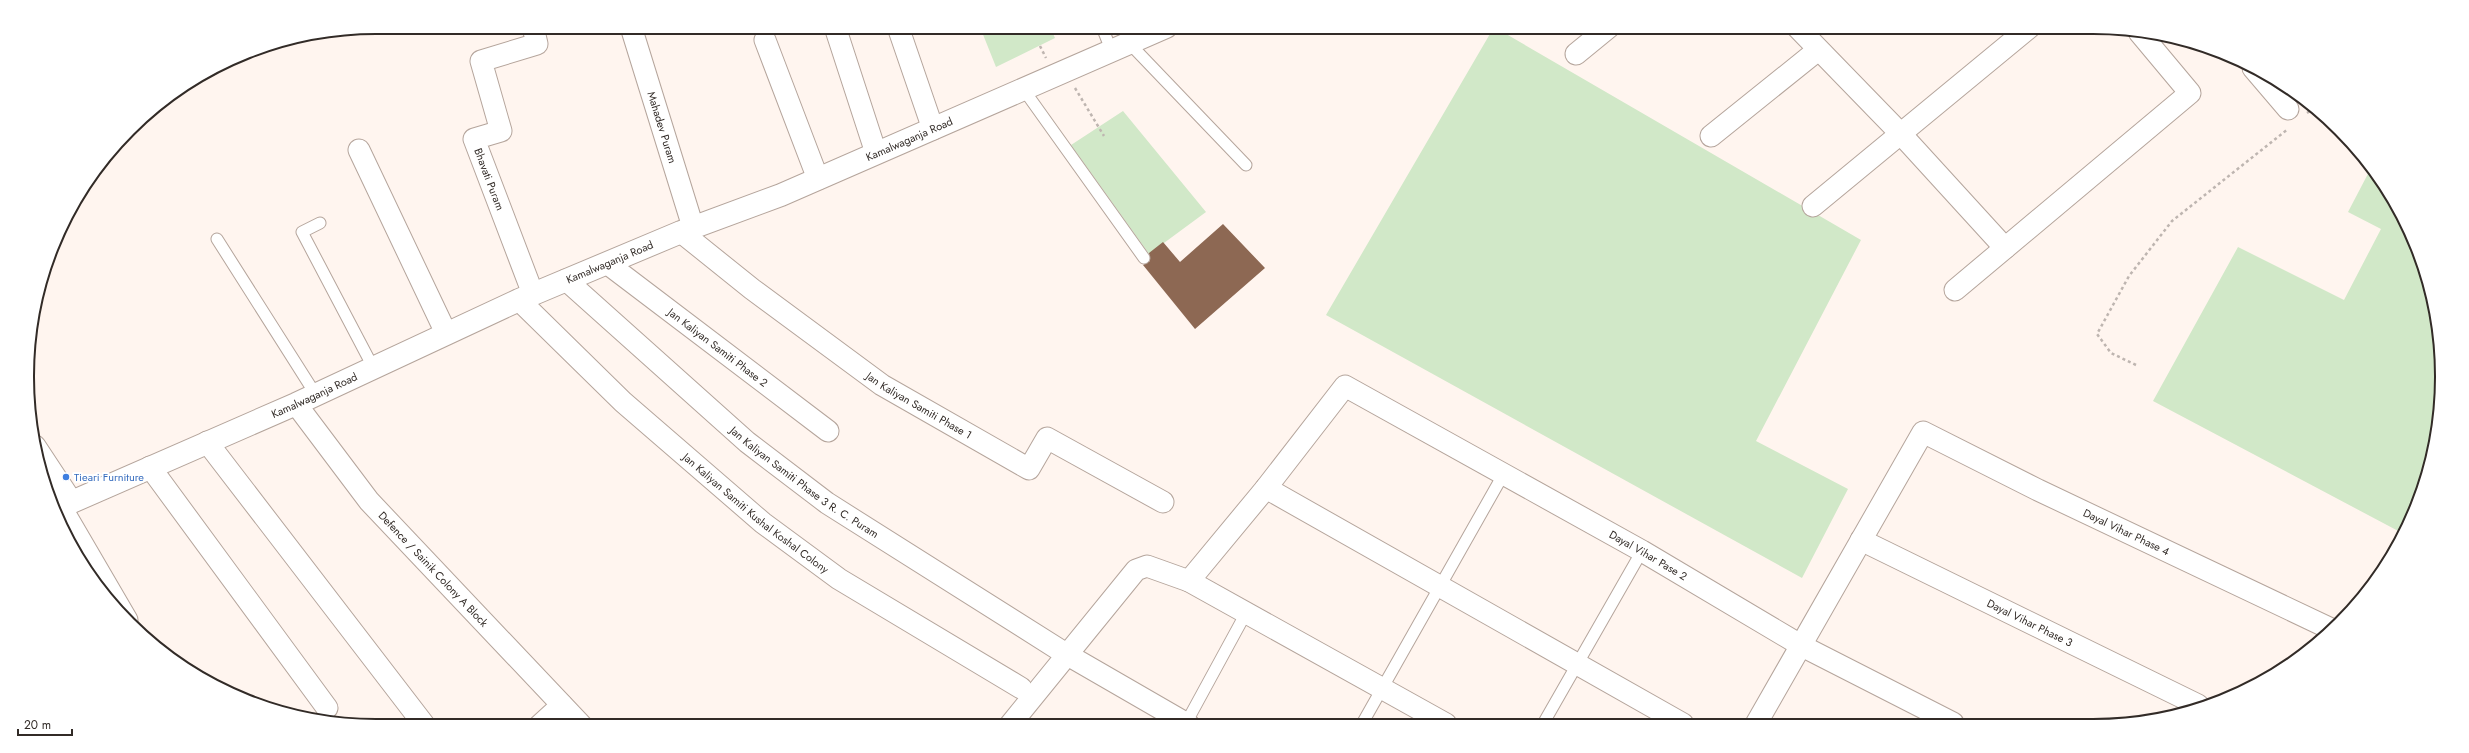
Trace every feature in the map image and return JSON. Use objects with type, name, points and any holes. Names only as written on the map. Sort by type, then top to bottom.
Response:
[{"type":"main road","name":"Kamalwaganja Road","points":[[63,505],[296,404],[526,297],[687,230],[781,195],[1151,34]]},
{"type":"street","name":"Bhavati Puram","points":[[526,297],[474,139],[501,131],[481,61],[537,44],[535,34]]},
{"type":"street","name":"Mahadev Puram","points":[[633,34],[687,230]]},
{"type":"street","points":[[837,34],[876,153]]},
{"type":"street","points":[[900,34],[933,129]]},
{"type":"street","points":[[1576,54],[1600,34]]},
{"type":"street","points":[[1803,34],[1900,133],[2005,248]]},
{"type":"street","points":[[1813,206],[1900,133],[2014,34]]},
{"type":"street","points":[[1955,290],[2190,93],[2144,38]]},
{"type":"street","points":[[765,40],[818,179]]},
{"type":"street","points":[[1711,136],[1818,50]]},
{"type":"street","points":[[2262,79],[2293,118]]},
{"type":"street","points":[[359,150],[446,333]]},
{"type":"street","name":"Jan Kaliyan Samiti Phase 1","points":[[687,230],[752,290],[882,385],[1029,469],[1047,438],[1163,502]]},
{"type":"street","name":"Jan Kaliyan Samiti Phase 2","points":[[608,264],[828,431]]},
{"type":"street","name":"Jan Kaliyan Samiti Phase 3 R. C. Puram","points":[[566,280],[747,442],[827,503],[1066,654],[1178,719]]},
{"type":"street","name":"Jan Kaliyan Samiti Kushal Koshal Colony","points":[[526,297],[623,402],[763,523],[839,579],[1021,688]]},
{"type":"street","name":"Dayal Vihar Pase 2","points":[[1266,488],[1345,386],[1642,551],[1802,646],[1943,719]]},
{"type":"street","name":"Defence / Sainik Colony A Block","points":[[296,404],[369,501],[575,719]]},
{"type":"street","name":"Dayal Vihar Phase 4","points":[[1861,540],[1923,432],[2052,497],[2327,626]]},
{"type":"street","points":[[207,442],[420,719]]},
{"type":"street","points":[[150,467],[326,708]]},
{"type":"street","points":[[48,472],[63,505],[113,594]]},
{"type":"street","points":[[1189,580],[1266,488],[1674,719]]},
{"type":"street","points":[[1759,719],[1802,646],[1861,540]]},
{"type":"street","name":"Dayal Vihar Phase 3","points":[[1861,540],[2195,703]]},
{"type":"street","points":[[1015,719],[1066,654],[1136,570],[1147,566],[1189,580],[1437,719]]},
{"type":"street","points":[[547,719],[562,705]]},
{"type":"lane","points":[[1108,34],[1121,48],[1246,165]]},
{"type":"lane","points":[[1024,90],[1144,258]]},
{"type":"lane","points":[[320,223],[302,232],[373,367]]},
{"type":"lane","points":[[217,239],[316,395]]},
{"type":"lane","points":[[1365,719],[1503,475]]},
{"type":"lane","points":[[1546,719],[1642,551]]},
{"type":"lane","points":[[1190,719],[1246,613]]},
{"type":"path","points":[[1066,72],[1104,136]]},
{"type":"path","points":[[2136,365],[2111,352],[2097,334],[2129,276],[2172,221],[2293,118],[2308,111]]},
{"type":"green space","points":[[983,34],[1053,34],[1055,38],[996,67]]},
{"type":"green space","points":[[1490,34],[1506,34],[1861,240],[1756,441],[1848,489],[1802,578],[1326,315]]},
{"type":"green space","points":[[1123,111],[1206,212],[1149,254],[1071,145]]},
{"type":"green space","points":[[2368,174],[2389,205],[2409,245],[2423,288],[2432,332],[2435,376],[2432,421],[2417,487],[2398,531],[2153,401],[2238,247],[2344,300],[2381,229],[2348,212]]},
{"type":"building","points":[[1223,224],[1265,268],[1195,329],[1143,265],[1150,261],[1149,253],[1163,242],[1180,262]]},
{"type":"place","name":"Tieari Furniture","points":[[66,477]]}]
